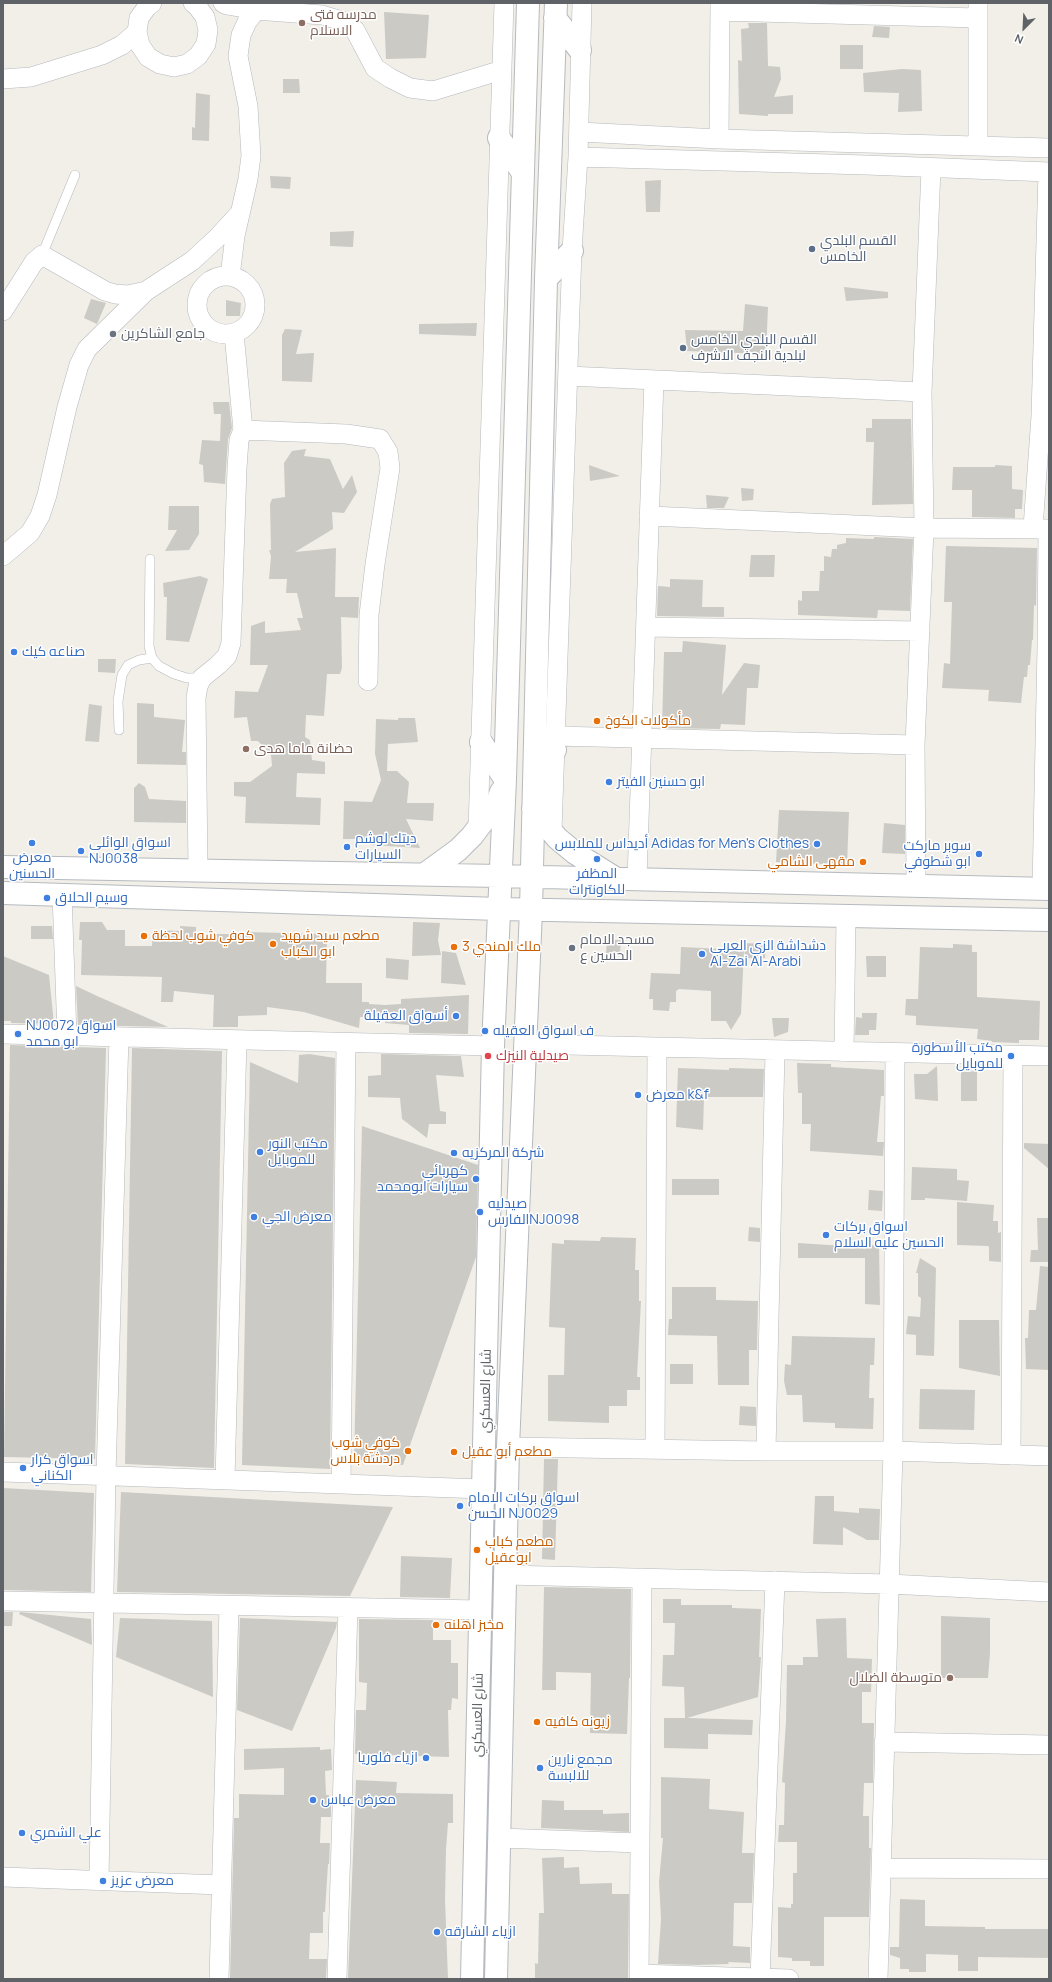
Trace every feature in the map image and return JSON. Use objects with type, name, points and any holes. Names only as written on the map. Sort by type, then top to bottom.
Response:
[{"type":"main road","name":"شارع العسكري","points":[[472,1979],[493,1046],[504,782],[528,3]]},
{"type":"main road","name":"شارع العسكري","points":[[496,1979],[508,1447],[524,1044],[531,910],[546,279],[556,10]]},
{"type":"main road","points":[[556,10],[580,50]]},
{"type":"main road","points":[[499,138],[523,173]]},
{"type":"main road","points":[[546,279],[572,251]]},
{"type":"main road","points":[[425,874],[458,850],[478,829],[497,803],[504,782],[481,742]]},
{"type":"main road","points":[[534,785],[555,743]]},
{"type":"main road","points":[[533,809],[552,832],[576,854],[616,879]]},
{"type":"main road","points":[[3,867],[425,874],[1045,889]]},
{"type":"main road","points":[[3,893],[531,910],[1049,920]]},
{"type":"main road","points":[[474,1871],[481,1877],[489,1879],[498,1875]]},
{"type":"main road","points":[[473,1913],[479,1910],[488,1909],[497,1914]]},
{"type":"street","points":[[152,3],[139,18],[137,32],[140,45],[148,57],[160,64],[174,67],[187,64],[198,56],[206,44],[208,30],[205,17],[200,6]]},
{"type":"street","points":[[222,3],[227,6],[256,10],[322,15],[342,21],[355,30],[375,68],[390,78],[410,88],[433,91],[502,70]]},
{"type":"street","points":[[478,829],[504,3]]},
{"type":"street","points":[[552,832],[572,251],[579,132],[582,3]]},
{"type":"street","points":[[719,139],[720,7],[978,11],[978,146]]},
{"type":"street","points":[[230,276],[235,236],[248,179],[251,156],[248,106],[238,56],[241,35],[246,22],[256,10]]},
{"type":"street","points":[[3,78],[31,77],[102,55],[122,44],[137,32]]},
{"type":"street","points":[[579,132],[719,139],[1049,148]]},
{"type":"street","points":[[578,156],[1048,172],[1043,529],[1048,647],[1045,889]]},
{"type":"street","points":[[916,885],[915,745],[924,528],[922,392],[931,168]]},
{"type":"street","points":[[3,556],[30,533],[40,516],[47,495],[69,400],[79,365],[86,349],[146,291],[192,261],[240,213]]},
{"type":"street","points":[[3,312],[34,262],[42,255],[105,291],[115,294],[128,295],[146,291]]},
{"type":"street","points":[[230,276],[241,280],[250,288],[254,298],[255,309],[251,319],[244,328],[234,333],[222,334],[212,330],[203,322],[198,312],[198,301],[202,290],[209,282],[219,277],[230,276]]},
{"type":"street","points":[[198,871],[196,698],[198,686],[202,678],[227,656],[231,643],[237,468],[239,440],[243,430],[234,333]]},
{"type":"street","points":[[568,376],[922,392]]},
{"type":"street","points":[[637,879],[654,380]]},
{"type":"street","points":[[243,430],[346,434],[380,439],[388,452],[390,468],[375,564],[370,615],[368,681]]},
{"type":"street","points":[[649,516],[924,528],[1043,529]]},
{"type":"street","points":[[646,627],[920,631]]},
{"type":"street","points":[[555,743],[642,738],[915,745]]},
{"type":"street","points":[[62,894],[66,1036]]},
{"type":"street","points":[[844,1052],[846,917]]},
{"type":"street","points":[[3,1034],[493,1046]]},
{"type":"street","points":[[99,1881],[105,1603],[106,1475],[119,1037]]},
{"type":"street","points":[[225,1479],[237,1040]]},
{"type":"street","points":[[341,1483],[346,1043]]},
{"type":"street","points":[[524,1044],[775,1051],[1049,1056]]},
{"type":"street","points":[[655,1450],[657,1048]]},
{"type":"street","points":[[766,1451],[775,1051]]},
{"type":"street","points":[[878,1979],[893,1451],[895,1053]]},
{"type":"street","points":[[1011,1455],[1013,1056]]},
{"type":"street","points":[[508,1447],[655,1450],[893,1451],[1049,1456]]},
{"type":"street","points":[[3,1472],[483,1488]]},
{"type":"street","points":[[505,1575],[889,1584],[1049,1592]]},
{"type":"street","points":[[642,1578],[640,1977],[788,1979]]},
{"type":"street","points":[[760,1978],[775,1581]]},
{"type":"street","points":[[3,1601],[480,1610]]},
{"type":"street","points":[[219,1979],[230,1606]]},
{"type":"street","points":[[337,1979],[348,1607]]},
{"type":"street","points":[[884,1742],[1049,1745]]},
{"type":"street","points":[[499,1838],[640,1843]]},
{"type":"street","points":[[881,1868],[1049,1869]]},
{"type":"street","points":[[3,1877],[222,1885]]},
{"type":"lane","points":[[42,255],[75,175]]},
{"type":"lane","points":[[150,559],[149,646],[152,658],[159,666],[174,674],[187,678],[202,678]]},
{"type":"lane","points":[[119,730],[118,701],[122,675],[128,665],[139,660],[152,658]]},
{"type":"building","points":[[384,12],[429,15],[426,58],[386,59]]},
{"type":"building","points":[[748,23],[767,23],[768,66],[780,67],[781,79],[774,97],[793,95],[793,114],[768,114],[768,116],[739,114],[738,60],[742,61],[741,29],[749,28]]},
{"type":"building","points":[[874,26],[890,27],[889,38],[872,37]]},
{"type":"building","points":[[840,45],[863,45],[863,69],[840,69]]},
{"type":"building","points":[[902,69],[921,70],[922,111],[898,112],[899,93],[864,92],[863,73]]},
{"type":"building","points":[[283,79],[299,79],[300,93],[283,93]]},
{"type":"building","points":[[196,93],[210,95],[209,141],[192,140],[192,127],[195,128]]},
{"type":"building","points":[[270,176],[291,177],[290,189],[271,188]]},
{"type":"building","points":[[661,180],[660,212],[646,212],[645,181]]},
{"type":"building","points":[[354,231],[353,247],[330,246],[330,232]]},
{"type":"building","points":[[844,287],[888,292],[888,298],[846,301]]},
{"type":"building","points":[[91,299],[106,303],[97,324],[84,318]]},
{"type":"building","points":[[226,300],[241,303],[240,316],[226,316]]},
{"type":"building","points":[[745,304],[768,307],[766,354],[687,351],[685,330],[743,331]]},
{"type":"building","points":[[477,323],[476,336],[419,334],[419,324]]},
{"type":"building","points":[[285,329],[302,330],[296,354],[314,353],[312,382],[282,381],[282,335]]},
{"type":"building","points":[[213,402],[229,402],[232,428],[228,439],[225,484],[204,482],[203,465],[199,464],[202,440],[220,441],[221,414],[214,414]]},
{"type":"building","points":[[872,419],[911,419],[913,504],[872,505],[874,442],[866,442],[866,428],[872,428]]},
{"type":"building","points":[[306,449],[304,456],[330,459],[343,489],[352,475],[357,492],[344,513],[332,512],[333,529],[295,552],[336,548],[335,597],[359,597],[358,618],[341,617],[342,668],[340,674],[327,674],[324,716],[306,715],[305,737],[310,740],[312,760],[325,762],[325,774],[297,773],[296,797],[321,798],[320,825],[245,823],[246,797],[234,796],[234,782],[250,782],[272,766],[271,755],[258,741],[251,741],[247,717],[234,718],[235,691],[258,692],[268,665],[250,665],[251,626],[265,621],[265,633],[301,630],[297,618],[303,618],[297,593],[286,593],[287,579],[269,579],[271,556],[269,550],[271,550],[270,504],[272,499],[285,497],[284,463],[292,451]]},
{"type":"building","points":[[589,465],[620,476],[590,481]]},
{"type":"building","points":[[995,465],[1012,466],[1012,489],[1023,490],[1022,509],[1015,509],[1015,518],[972,517],[972,490],[952,490],[953,467],[995,467]]},
{"type":"building","points":[[741,488],[754,489],[753,500],[742,501]]},
{"type":"building","points":[[706,495],[729,497],[724,508],[707,508]]},
{"type":"building","points":[[169,506],[199,506],[199,534],[189,550],[165,551],[177,530],[168,530]]},
{"type":"building","points":[[874,537],[913,539],[910,611],[878,610],[877,618],[798,615],[798,600],[802,601],[802,591],[819,591],[820,571],[824,571],[824,556],[831,557],[832,549],[837,549],[837,545],[846,543],[846,538],[874,539]]},
{"type":"building","points":[[946,546],[1037,548],[1036,606],[1034,605],[1033,640],[1030,665],[1028,665],[1027,677],[1024,677],[1021,703],[988,701],[989,690],[942,688],[944,663],[950,664],[952,602],[944,602]]},
{"type":"building","points":[[751,555],[775,555],[774,577],[749,577]]},
{"type":"building","points":[[200,576],[208,579],[189,642],[166,640],[167,597],[164,597],[163,583]]},
{"type":"building","points":[[670,579],[703,580],[702,607],[724,607],[724,617],[657,616],[658,586],[670,587]]},
{"type":"building","points":[[683,641],[726,645],[722,695],[744,663],[760,665],[758,688],[747,688],[745,725],[721,724],[720,729],[662,728],[664,652],[682,652]]},
{"type":"building","points":[[98,659],[116,659],[115,673],[98,672]]},
{"type":"building","points":[[137,703],[154,704],[154,717],[185,720],[182,752],[186,752],[186,765],[137,764]]},
{"type":"building","points":[[89,704],[102,706],[99,742],[85,741]]},
{"type":"building","points":[[398,718],[415,718],[418,742],[388,744],[387,771],[397,771],[409,782],[407,803],[434,803],[433,821],[406,819],[420,848],[371,845],[371,839],[343,839],[344,801],[372,802],[381,780],[375,754],[376,719],[398,720]]},
{"type":"building","points":[[139,783],[145,787],[149,799],[186,801],[186,823],[134,822],[134,788]]},
{"type":"building","points":[[779,810],[849,812],[847,865],[776,862]]},
{"type":"building","points":[[884,823],[905,825],[905,854],[882,853]]},
{"type":"building","points":[[80,922],[102,922],[107,930],[125,930],[125,946],[152,946],[153,930],[180,931],[180,926],[196,927],[196,934],[246,934],[246,932],[327,934],[326,983],[362,983],[362,1002],[369,1002],[369,1004],[401,1004],[401,999],[469,995],[468,1034],[409,1033],[409,1025],[385,1023],[385,1016],[360,1017],[359,1028],[304,1012],[267,1007],[267,1015],[238,1016],[238,1027],[213,1027],[214,995],[174,991],[173,1002],[161,1002],[162,977],[81,975],[82,940],[79,940]]},
{"type":"building","points":[[413,922],[440,923],[438,940],[441,955],[412,956]]},
{"type":"building","points":[[31,926],[52,926],[53,939],[31,939]]},
{"type":"building","points":[[607,940],[621,940],[620,955],[606,954]]},
{"type":"building","points":[[742,943],[766,944],[765,958],[746,958]]},
{"type":"building","points":[[953,944],[972,945],[972,952],[977,952],[977,997],[1040,1001],[1039,1040],[1019,1040],[1019,1043],[992,1042],[977,1039],[978,1029],[916,1025],[916,1016],[905,1015],[906,999],[918,999],[920,947],[953,948]]},
{"type":"building","points":[[681,947],[744,950],[741,1014],[731,1030],[726,1021],[711,1021],[711,991],[679,989],[676,991],[676,1002],[670,1002],[669,1011],[653,1010],[653,999],[649,999],[651,973],[680,974]]},
{"type":"building","points":[[442,951],[456,953],[466,985],[441,983]]},
{"type":"building","points":[[3,956],[49,975],[54,1024],[11,1023],[11,1021],[3,1021]]},
{"type":"building","points":[[866,956],[886,956],[886,977],[867,977]]},
{"type":"building","points":[[386,958],[409,960],[408,980],[386,978]]},
{"type":"building","points":[[76,986],[97,996],[168,1027],[78,1025]]},
{"type":"building","points":[[862,1013],[877,1013],[876,1030],[869,1030],[869,1035],[855,1035],[856,1017],[862,1018]]},
{"type":"building","points":[[772,1018],[789,1018],[788,1032],[774,1037]]},
{"type":"building","points":[[10,1045],[106,1048],[95,1459],[4,1457]]},
{"type":"building","points":[[132,1048],[222,1051],[214,1468],[125,1464]]},
{"type":"building","points":[[309,1054],[335,1058],[330,1469],[242,1465],[250,1062],[298,1083],[299,1055]]},
{"type":"building","points":[[381,1054],[461,1056],[464,1077],[436,1075],[440,1111],[446,1112],[446,1124],[429,1124],[427,1138],[402,1119],[400,1098],[368,1097],[368,1076],[381,1075]]},
{"type":"building","points":[[797,1063],[831,1064],[831,1067],[884,1070],[884,1096],[881,1096],[877,1142],[884,1142],[883,1156],[810,1151],[811,1124],[802,1124],[802,1093],[798,1093]]},
{"type":"building","points":[[937,1066],[938,1101],[915,1099],[914,1074],[927,1074]]},
{"type":"building","points":[[678,1068],[729,1070],[729,1068],[764,1069],[763,1097],[704,1097],[703,1130],[676,1127]]},
{"type":"building","points":[[977,1071],[977,1101],[961,1101],[961,1072]]},
{"type":"building","points":[[362,1126],[478,1165],[476,1257],[403,1465],[354,1459]]},
{"type":"building","points":[[1024,1143],[1049,1144],[1049,1169],[1024,1148]]},
{"type":"building","points":[[912,1167],[957,1169],[957,1180],[969,1181],[967,1201],[925,1198],[925,1200],[911,1200]]},
{"type":"building","points":[[672,1179],[719,1179],[719,1195],[672,1195]]},
{"type":"building","points":[[869,1190],[883,1191],[882,1211],[868,1210]]},
{"type":"building","points":[[957,1202],[994,1205],[993,1221],[998,1221],[998,1233],[1001,1232],[1001,1262],[989,1261],[988,1246],[957,1245]]},
{"type":"building","points":[[1037,1218],[1049,1218],[1049,1262],[1030,1262],[1031,1250],[1038,1250]]},
{"type":"building","points":[[749,1227],[760,1228],[760,1242],[748,1241]]},
{"type":"building","points":[[601,1237],[636,1238],[635,1270],[639,1270],[639,1301],[641,1301],[637,1377],[640,1377],[640,1390],[627,1390],[627,1406],[609,1406],[609,1423],[548,1421],[548,1375],[564,1375],[565,1328],[549,1327],[552,1243],[564,1244],[564,1240],[600,1241]]},
{"type":"building","points":[[798,1243],[844,1246],[879,1245],[880,1305],[865,1304],[865,1258],[798,1258]]},
{"type":"building","points":[[920,1258],[936,1268],[934,1356],[916,1355],[916,1335],[906,1334],[908,1316],[920,1317],[921,1298],[918,1296],[918,1273],[916,1273]]},
{"type":"building","points":[[1040,1266],[1049,1267],[1049,1370],[1026,1369],[1025,1338],[1028,1338],[1029,1310],[1036,1310]]},
{"type":"building","points":[[672,1287],[716,1287],[716,1300],[758,1301],[757,1350],[749,1350],[749,1385],[718,1385],[717,1336],[668,1335],[669,1319],[672,1319]]},
{"type":"building","points":[[959,1320],[999,1320],[1000,1376],[959,1368]]},
{"type":"building","points":[[792,1336],[875,1338],[874,1365],[870,1365],[869,1398],[874,1398],[873,1429],[835,1428],[835,1423],[803,1422],[802,1395],[787,1395],[784,1381],[785,1364],[791,1365]]},
{"type":"building","points":[[670,1364],[693,1364],[693,1384],[670,1384]]},
{"type":"building","points":[[920,1389],[975,1390],[974,1430],[919,1429]]},
{"type":"building","points":[[740,1406],[756,1407],[756,1426],[739,1425]]},
{"type":"building","points":[[544,1459],[558,1459],[555,1560],[542,1559]]},
{"type":"building","points":[[3,1488],[94,1493],[91,1592],[3,1590]]},
{"type":"building","points":[[121,1492],[393,1507],[350,1596],[117,1592]]},
{"type":"building","points":[[815,1496],[834,1496],[834,1511],[859,1513],[859,1508],[880,1509],[879,1540],[867,1540],[843,1527],[843,1545],[813,1544]]},
{"type":"building","points":[[401,1556],[452,1558],[450,1598],[400,1597]]},
{"type":"building","points":[[544,1587],[631,1589],[630,1678],[627,1734],[590,1733],[591,1673],[556,1672],[556,1690],[542,1690]]},
{"type":"building","points":[[663,1599],[681,1599],[681,1605],[732,1605],[732,1608],[761,1609],[759,1657],[761,1657],[758,1697],[687,1718],[753,1720],[752,1735],[708,1734],[708,1749],[664,1748],[664,1718],[685,1718],[684,1687],[662,1686],[663,1655],[674,1655],[675,1623],[663,1623]]},
{"type":"building","points":[[3,1612],[13,1612],[12,1626],[3,1626]]},
{"type":"building","points":[[20,1612],[91,1619],[92,1645],[19,1614]]},
{"type":"building","points":[[941,1616],[990,1618],[988,1678],[941,1678]]},
{"type":"building","points":[[120,1618],[212,1621],[213,1697],[116,1657]]},
{"type":"building","points":[[240,1618],[337,1622],[336,1628],[292,1731],[237,1710]]},
{"type":"building","points":[[846,1618],[847,1658],[872,1659],[871,1692],[862,1692],[862,1723],[874,1723],[873,1783],[864,1783],[863,1816],[869,1816],[869,1848],[871,1848],[869,1917],[824,1917],[824,1966],[810,1966],[810,1961],[792,1961],[792,1958],[778,1957],[778,1907],[791,1908],[791,1904],[793,1904],[793,1873],[797,1873],[797,1842],[778,1842],[779,1825],[784,1825],[785,1783],[782,1782],[786,1721],[787,1665],[803,1665],[803,1657],[818,1657],[816,1619]]},
{"type":"building","points":[[359,1619],[433,1620],[433,1640],[451,1640],[451,1663],[458,1663],[458,1699],[452,1698],[451,1710],[448,1710],[449,1757],[355,1754],[356,1710],[366,1710],[367,1683],[359,1682]]},
{"type":"building","points":[[320,1747],[320,1750],[331,1749],[332,1770],[325,1771],[326,1795],[329,1795],[329,1802],[331,1802],[331,1817],[321,1817],[320,1843],[330,1843],[329,1864],[325,1912],[323,1912],[323,1933],[310,1933],[309,1959],[327,1959],[326,1979],[230,1979],[234,1818],[239,1818],[239,1794],[284,1795],[284,1768],[244,1770],[244,1749]]},
{"type":"building","points":[[661,1777],[710,1779],[709,1809],[744,1812],[742,1853],[754,1853],[752,1903],[734,1903],[733,1946],[750,1947],[750,1963],[728,1962],[729,1964],[697,1965],[658,1964],[661,1919],[659,1882],[663,1838],[661,1838]]},
{"type":"building","points":[[356,1780],[397,1782],[396,1793],[453,1794],[453,1823],[448,1823],[446,1849],[445,1900],[448,1979],[348,1979]]},
{"type":"building","points":[[542,1800],[564,1801],[564,1810],[603,1810],[603,1814],[629,1813],[629,1832],[541,1828]]},
{"type":"building","points":[[564,1857],[564,1868],[579,1867],[580,1884],[612,1883],[612,1894],[629,1894],[628,1979],[535,1979],[535,1963],[538,1964],[539,1913],[544,1913],[542,1858]]},
{"type":"building","points":[[900,1899],[925,1900],[925,1926],[985,1927],[985,1929],[1049,1929],[1049,1958],[978,1957],[978,1971],[958,1971],[958,1955],[926,1954],[926,1972],[909,1972],[909,1969],[900,1969],[900,1958],[890,1955],[890,1947],[899,1947]]},
{"type":"place","name":"مدرسه فتى الاسلام","points":[[302,23]]},
{"type":"place","name":"القسم البلدي الخامس","points":[[812,249]]},
{"type":"place","name":"جامع الشاكرين","points":[[113,334]]},
{"type":"place","name":"القسم البلدي الخامس لبلدية النجف الاشرف","points":[[683,348]]},
{"type":"place","name":"صناعه كيك","points":[[14,652]]},
{"type":"place","name":"مأكولات الكوخ","points":[[597,721]]},
{"type":"place","name":"حضانة ماما هدى","points":[[246,749]]},
{"type":"place","name":"ابو حسنين الفيتر","points":[[609,782]]},
{"type":"place","name":"معرض الحسنين","points":[[32,843]]},
{"type":"place","name":"أديداس للملابس Adidas for Men's Clothes","points":[[817,844]]},
{"type":"place","name":"ديتك لوشم السيارات","points":[[347,847]]},
{"type":"place","name":"اسواق الوائلی NJ0038","points":[[81,851]]},
{"type":"place","name":"سوبر ماركت ابو شطوفي","points":[[979,854]]},
{"type":"place","name":"المظفر للكاونترات","points":[[597,859]]},
{"type":"place","name":"مقهى الشامي","points":[[863,862]]},
{"type":"place","name":"وسيم الحلاق","points":[[47,898]]},
{"type":"place","name":"كوفي شوب لحظة","points":[[144,936]]},
{"type":"place","name":"مطعم سيد شهيد ابو الكباب","points":[[273,944]]},
{"type":"place","name":"ملك المندي 3","points":[[454,947]]},
{"type":"place","name":"مسجد الامام الحسين ع","points":[[572,948]]},
{"type":"place","name":"دشداشة الزي العربي Al-Zai Al-Arabi","points":[[702,954]]},
{"type":"place","name":"أسواق العقيلة","points":[[456,1016]]},
{"type":"place","name":"ف اسواق العقيله","points":[[485,1031]]},
{"type":"place","name":"NJ0072 اسواق ابو محمد","points":[[18,1034]]},
{"type":"place","name":"صيدلية النيزك","points":[[488,1056]]},
{"type":"place","name":"مكتب الأسطورة للموبايل","points":[[1011,1056]]},
{"type":"place","name":"معرض k&f","points":[[638,1095]]},
{"type":"place","name":"مكتب النور للموبايل","points":[[260,1152]]},
{"type":"place","name":"شركة المركزيه","points":[[454,1153]]},
{"type":"place","name":"كهربائي سيارات ابومحمد","points":[[476,1179]]},
{"type":"place","name":"صيدليه الفارسNJ0098","points":[[480,1212]]},
{"type":"place","name":"معرض الجي","points":[[254,1217]]},
{"type":"place","name":"اسواق بركات الحسين عليه السلام","points":[[826,1235]]},
{"type":"place","name":"كوفي شوب دردشة بلاس","points":[[408,1451]]},
{"type":"place","name":"مطعم أبو عقيل","points":[[454,1452]]},
{"type":"place","name":"اسواق كرار الكناني","points":[[23,1468]]},
{"type":"place","name":"اسواق بركات الامام الحسن NJ0029","points":[[460,1506]]},
{"type":"place","name":"مطعم كباب ابوعقيل","points":[[477,1550]]},
{"type":"place","name":"مخبز اهلنه","points":[[436,1625]]},
{"type":"place","name":"متوسطة الضلال","points":[[950,1678]]},
{"type":"place","name":"زيونه كافيه","points":[[537,1722]]},
{"type":"place","name":"ازياء فلوريا","points":[[426,1758]]},
{"type":"place","name":"مجمع نارين للالبسة","points":[[540,1768]]},
{"type":"place","name":"معرض عباس","points":[[313,1800]]},
{"type":"place","name":"علي الشمري","points":[[22,1833]]},
{"type":"place","name":"معرض عزيز","points":[[103,1881]]},
{"type":"place","name":"ازياء الشارقه","points":[[437,1932]]}]
